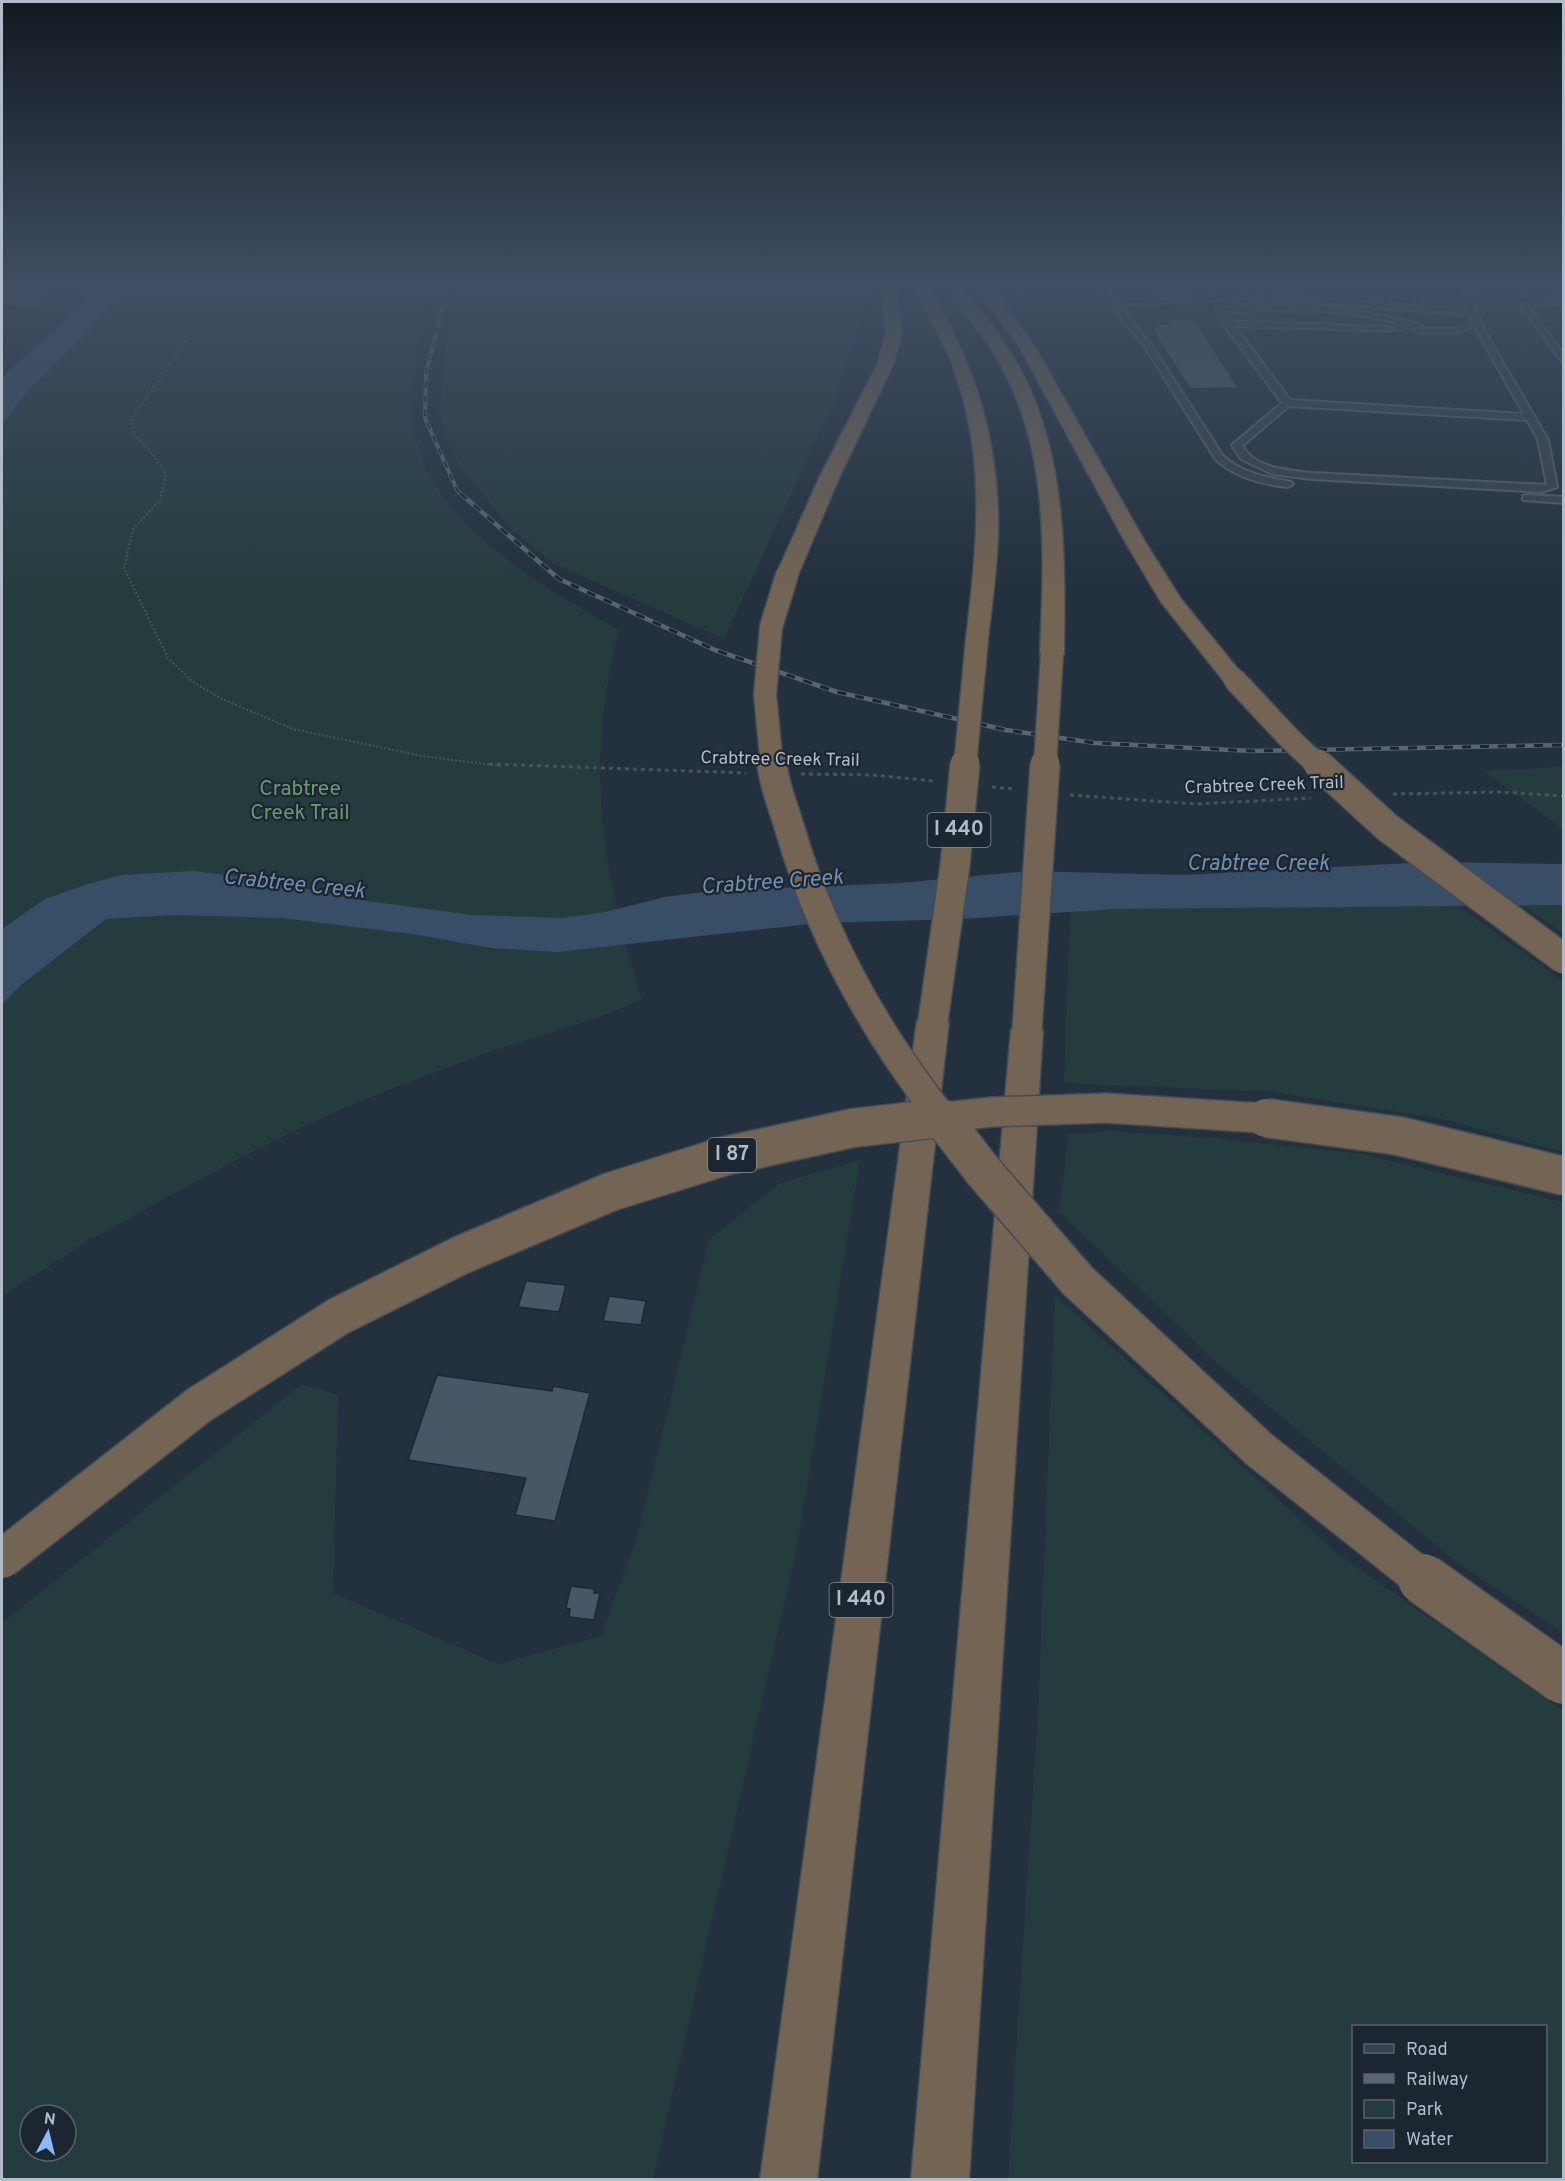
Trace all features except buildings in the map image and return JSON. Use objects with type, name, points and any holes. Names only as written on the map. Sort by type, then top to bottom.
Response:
[{"type":"highway","points":[[874,388],[829,478],[787,575],[771,627],[765,695],[772,768],[804,878],[838,958],[909,1076],[982,1171],[1078,1281],[1251,1442],[1455,1604],[1563,1679]]},
{"type":"highway","name":"I 440","points":[[788,2180],[933,1021],[955,865],[988,517],[980,424],[968,388]]},
{"type":"highway","points":[[940,2180],[1027,1030],[1052,654],[1053,510],[1044,451],[1019,388]]},
{"type":"highway","points":[[1050,388],[1134,540],[1172,602],[1234,679],[1292,741],[1388,828],[1563,959]]},
{"type":"highway","name":"I 87","points":[[2,1558],[199,1405],[339,1316],[461,1255],[610,1192],[725,1156],[853,1128],[992,1112],[1106,1108],[1267,1118],[1388,1135],[1563,1176]]},
{"type":"lane","points":[[1174,388],[1219,458],[1231,470],[1255,480],[1281,484],[1563,500]]},
{"type":"lane","points":[[1276,388],[1287,402]]},
{"type":"lane","points":[[1513,388],[1543,440],[1552,487],[1542,489],[1312,476],[1272,471],[1244,457],[1238,444],[1287,402],[1529,417]]},
{"type":"path","name":"Crabtree Creek Trail","points":[[153,388],[131,420],[134,435],[148,448],[166,474],[160,500],[132,529],[124,568],[168,658],[193,682],[222,699],[292,729],[422,756],[511,766],[754,773]]},
{"type":"path","name":"Crabtree Creek Trail","points":[[801,774],[872,775],[942,782]]},
{"type":"path","points":[[989,786],[1024,790]]},
{"type":"path","points":[[1384,795],[1501,792],[1563,796]]},
{"type":"path","name":"Crabtree Creek Trail","points":[[1059,794],[1196,804],[1314,798]]},
{"type":"green space","name":"Crabtree Creek Trail","points":[[18,388],[411,388],[411,406],[417,445],[433,480],[456,512],[485,541],[518,567],[552,591],[619,630],[608,679],[602,726],[600,772],[602,816],[617,906],[642,999],[592,1019],[460,1063],[311,1123],[165,1198],[94,1238],[88,1238],[85,1243],[2,1296],[2,402]]},
{"type":"green space","points":[[441,388],[839,388],[724,639],[554,564],[510,528],[455,459],[439,414]]},
{"type":"green space","points":[[1555,767],[1563,767],[1563,829],[1484,771]]},
{"type":"green space","points":[[1457,905],[1563,981],[1563,1152],[1441,1119],[1274,1092],[1064,1083],[1070,912],[1117,909]]},
{"type":"green space","points":[[1521,905],[1563,905],[1563,933]]},
{"type":"green space","points":[[1108,1131],[1214,1138],[1362,1154],[1563,1202],[1563,1633],[1460,1565],[1227,1372],[1059,1212],[1069,1134]]},
{"type":"green space","points":[[860,1160],[797,1547],[653,2179],[2,2179],[2,1623],[302,1384],[338,1395],[333,1593],[498,1664],[601,1636],[638,1533],[709,1240],[778,1184]]},
{"type":"green space","points":[[1055,1295],[1338,1554],[1563,1711],[1563,2179],[1008,2179],[1038,1712]]},
{"type":"water","points":[[2,388],[30,388],[29,389],[2,424]]},
{"type":"water","points":[[1429,862],[1563,864],[1563,905],[1117,909],[961,919],[819,923],[557,952],[491,948],[412,934],[282,918],[175,915],[106,919],[21,985],[2,1004],[2,929],[45,899],[121,875],[194,871],[265,880],[352,899],[472,915],[564,918],[605,912],[665,897],[710,891],[900,883],[1028,871],[1184,875]]},
{"type":"railway","points":[[426,388],[425,418],[460,493]]},
{"type":"railway","points":[[460,493],[559,579],[715,650],[837,692],[1006,730],[1095,743],[1252,751],[1564,745]]},
{"type":"water label","name":"Crabtree Creek","points":[[1258,864]]},
{"type":"water label","name":"Crabtree Creek","points":[[772,883]]},
{"type":"water label","name":"Crabtree Creek","points":[[294,885]]}]
